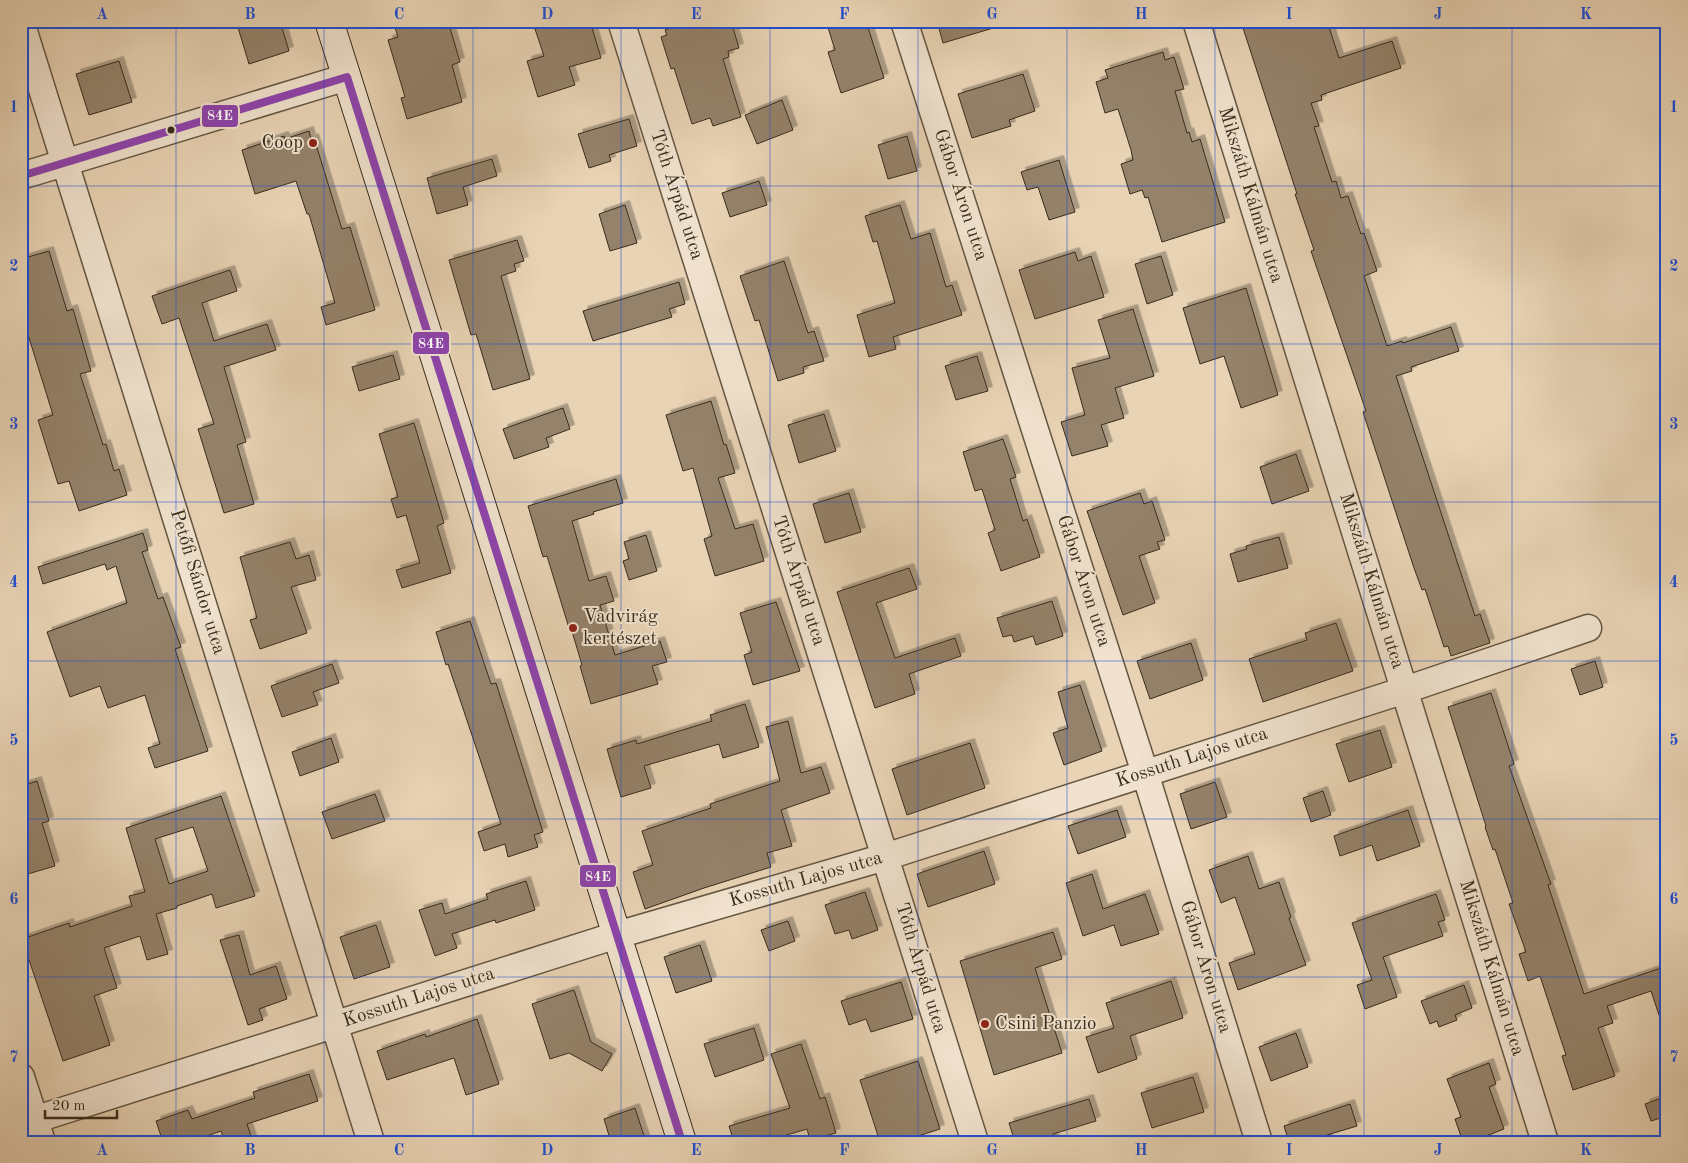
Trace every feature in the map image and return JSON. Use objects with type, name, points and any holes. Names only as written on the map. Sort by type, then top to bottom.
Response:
[{"type":"main road","points":[[329,21],[682,1142]]},
{"type":"street","name":"Tóth Árpád utca","points":[[621,21],[975,1142]]},
{"type":"street","name":"Gábor Áron utca","points":[[904,21],[1145,773],[1259,1142]]},
{"type":"street","name":"Mikszáth Kálmán utca","points":[[1196,21],[1545,1142]]},
{"type":"street","name":"Petőfi Sándor utca","points":[[21,22],[371,1142]]},
{"type":"street","points":[[21,176],[347,77]]},
{"type":"street","name":"Kossuth Lajos utca","points":[[32,1129],[334,1025],[617,935],[885,857],[1405,690],[1588,628]]},
{"type":"street","points":[[21,1078],[32,1129]]},
{"type":"building","points":[[236,21],[280,21],[289,51],[249,64]]},
{"type":"building","points":[[393,21],[448,21],[460,62],[452,65],[462,102],[407,119],[401,98],[405,97],[388,40],[398,37]]},
{"type":"building","points":[[560,21],[590,21],[601,58],[569,67],[575,85],[538,97],[527,61],[544,56],[535,29]]},
{"type":"building","points":[[691,21],[731,21],[739,48],[728,51],[729,57],[723,59],[741,117],[713,126],[710,118],[692,124],[674,68],[671,69],[661,37],[667,35],[665,30]]},
{"type":"building","points":[[826,21],[866,21],[884,78],[841,93],[828,52],[835,50]]},
{"type":"building","points":[[937,21],[999,21],[1000,26],[943,43]]},
{"type":"building","points":[[1264,21],[1327,21],[1339,58],[1392,41],[1401,68],[1321,95],[1322,100],[1311,103],[1319,126],[1314,127],[1332,182],[1336,181],[1341,198],[1348,196],[1361,234],[1364,233],[1377,271],[1364,276],[1387,346],[1402,341],[1403,343],[1451,327],[1459,351],[1411,367],[1412,371],[1396,376],[1475,616],[1480,614],[1490,643],[1451,656],[1448,646],[1444,647],[1425,589],[1422,590],[1414,568],[1363,412],[1366,411],[1311,251],[1314,250],[1295,194],[1297,194],[1243,28]]},
{"type":"building","points":[[1163,52],[1165,60],[1174,57],[1184,89],[1175,91],[1187,133],[1189,132],[1192,142],[1200,139],[1225,222],[1162,242],[1148,197],[1145,198],[1142,190],[1130,194],[1121,164],[1133,160],[1131,150],[1118,109],[1105,113],[1096,82],[1108,78],[1105,70]]},
{"type":"building","points":[[119,61],[132,102],[89,115],[76,74]]},
{"type":"building","points":[[1023,74],[1035,111],[1009,120],[1011,126],[972,138],[958,94]]},
{"type":"building","points":[[782,100],[793,130],[757,144],[745,115]]},
{"type":"building","points":[[629,119],[637,146],[609,155],[611,161],[589,168],[578,134]]},
{"type":"building","points":[[309,131],[311,139],[314,138],[342,229],[350,227],[375,310],[326,325],[321,307],[335,303],[309,214],[307,214],[296,181],[255,194],[242,150],[284,136],[285,139]]},
{"type":"building","points":[[907,136],[917,171],[888,179],[878,145]]},
{"type":"building","points":[[492,159],[497,176],[463,187],[468,205],[437,214],[427,178]]},
{"type":"building","points":[[1059,160],[1075,212],[1049,220],[1038,187],[1027,190],[1021,172]]},
{"type":"building","points":[[759,181],[767,205],[730,217],[722,193]]},
{"type":"building","points":[[625,205],[637,243],[610,251],[599,214]]},
{"type":"building","points":[[900,205],[911,239],[930,233],[946,287],[952,285],[962,315],[893,337],[896,349],[869,357],[857,315],[895,303],[877,241],[873,242],[865,216]]},
{"type":"building","points":[[517,240],[524,261],[514,264],[516,271],[501,276],[530,379],[493,390],[476,334],[471,335],[449,260]]},
{"type":"building","points":[[49,251],[67,311],[73,309],[91,371],[80,374],[103,445],[106,444],[114,471],[119,469],[127,495],[79,511],[69,481],[58,484],[38,420],[53,415],[21,312],[21,259]]},
{"type":"building","points":[[1075,252],[1078,261],[1091,256],[1104,297],[1035,319],[1019,270]]},
{"type":"building","points":[[1161,256],[1173,295],[1147,304],[1135,264]]},
{"type":"building","points":[[784,261],[808,333],[814,331],[824,361],[803,367],[804,373],[778,381],[759,320],[755,321],[740,276]]},
{"type":"building","points":[[230,270],[237,291],[202,303],[214,341],[267,324],[276,350],[224,367],[246,442],[237,445],[254,504],[224,513],[198,429],[214,424],[179,318],[162,324],[152,296]]},
{"type":"building","points":[[679,282],[685,304],[669,309],[672,317],[593,341],[583,311]]},
{"type":"building","points":[[1246,288],[1278,395],[1241,408],[1224,356],[1200,364],[1183,308]]},
{"type":"building","points":[[1133,309],[1154,376],[1115,388],[1124,418],[1101,425],[1108,446],[1072,456],[1061,422],[1085,415],[1072,368],[1110,358],[1098,320]]},
{"type":"building","points":[[393,355],[400,379],[359,391],[352,367]]},
{"type":"building","points":[[977,356],[988,391],[956,400],[945,366]]},
{"type":"building","points":[[711,401],[724,445],[726,444],[735,473],[718,478],[735,529],[753,524],[764,561],[715,576],[704,539],[712,536],[693,468],[683,471],[666,415]]},
{"type":"building","points":[[563,408],[570,429],[546,438],[549,447],[514,459],[503,429]]},
{"type":"building","points":[[824,414],[836,451],[799,463],[788,425]]},
{"type":"building","points":[[414,423],[444,523],[437,526],[451,573],[402,588],[396,570],[420,563],[406,515],[397,518],[391,499],[398,497],[379,434]]},
{"type":"building","points":[[1003,439],[1016,477],[1010,479],[1023,521],[1027,519],[1040,557],[1001,571],[988,533],[995,530],[982,489],[975,491],[963,452]]},
{"type":"building","points":[[1296,454],[1309,491],[1272,504],[1260,467]]},
{"type":"building","points":[[616,479],[623,503],[572,521],[589,581],[606,576],[614,601],[600,605],[615,655],[660,641],[667,662],[652,666],[658,684],[591,704],[571,628],[569,628],[547,556],[543,557],[528,506]]},
{"type":"building","points":[[849,493],[861,532],[825,543],[813,504]]},
{"type":"building","points":[[1140,493],[1144,504],[1152,501],[1165,540],[1157,542],[1160,549],[1139,556],[1155,603],[1123,615],[1087,511]]},
{"type":"building","points":[[143,533],[148,550],[142,552],[158,599],[163,597],[181,647],[175,649],[208,751],[155,768],[148,748],[160,744],[145,695],[108,708],[100,686],[70,697],[47,632],[127,603],[116,566],[107,570],[105,564],[43,584],[38,567]]},
{"type":"building","points":[[646,535],[657,571],[629,580],[623,561],[629,559],[624,542]]},
{"type":"building","points":[[1279,537],[1288,568],[1238,582],[1230,554],[1247,549],[1246,546]]},
{"type":"building","points":[[290,542],[296,559],[309,555],[316,580],[291,587],[307,633],[260,649],[250,620],[257,618],[240,557]]},
{"type":"building","points":[[909,568],[917,589],[876,603],[895,658],[955,638],[961,656],[909,674],[915,694],[875,708],[837,592]]},
{"type":"building","points":[[1052,601],[1063,636],[1036,645],[1033,636],[1014,642],[1012,635],[1003,637],[997,618]]},
{"type":"building","points":[[776,602],[800,671],[753,685],[744,655],[752,652],[740,613]]},
{"type":"building","points":[[470,621],[491,684],[496,683],[543,832],[534,835],[538,847],[508,857],[505,844],[484,851],[478,832],[501,824],[436,632]]},
{"type":"building","points":[[1336,623],[1353,671],[1263,702],[1249,659],[1307,640],[1305,633]]},
{"type":"building","points":[[1191,643],[1203,680],[1150,699],[1137,661]]},
{"type":"building","points":[[1595,661],[1603,687],[1580,695],[1571,669]]},
{"type":"building","points":[[332,664],[339,683],[313,692],[318,705],[282,717],[271,686]]},
{"type":"building","points":[[1080,685],[1102,751],[1064,765],[1053,733],[1068,728],[1058,692]]},
{"type":"building","points":[[1491,693],[1514,764],[1509,766],[1551,884],[1548,885],[1584,994],[1667,966],[1667,1026],[1663,1027],[1651,991],[1607,1006],[1613,1023],[1598,1028],[1615,1076],[1573,1090],[1562,1056],[1566,1055],[1540,976],[1528,981],[1519,954],[1526,952],[1509,904],[1513,903],[1495,849],[1493,850],[1485,827],[1448,707]]},
{"type":"building","points":[[745,704],[759,747],[723,758],[719,744],[644,766],[651,788],[621,797],[607,749],[636,740],[637,744],[712,721],[710,715]]},
{"type":"building","points":[[788,721],[801,773],[821,767],[830,793],[781,810],[792,846],[767,853],[771,867],[645,909],[633,872],[653,865],[642,831],[711,808],[710,804],[780,781],[766,727]]},
{"type":"building","points":[[1380,730],[1392,767],[1349,782],[1336,744]]},
{"type":"building","points":[[331,738],[339,762],[300,776],[292,752]]},
{"type":"building","points":[[970,743],[985,788],[907,815],[892,769]]},
{"type":"building","points":[[37,781],[49,821],[42,823],[55,866],[21,876],[21,786]]},
{"type":"building","points":[[1215,782],[1227,817],[1191,829],[1180,794]]},
{"type":"building","points":[[1323,791],[1331,815],[1311,822],[1303,798]]},
{"type":"building","points":[[375,794],[385,821],[332,839],[322,812]]},
{"type":"building","points":[[221,796],[255,896],[216,908],[212,894],[156,914],[168,954],[147,960],[140,936],[104,948],[117,988],[94,996],[110,1045],[63,1061],[22,939],[69,923],[70,927],[132,906],[129,896],[145,892],[126,828]],"holes":[[[193,827],[208,871],[169,884],[155,839]]]},
{"type":"building","points":[[1117,810],[1126,837],[1078,854],[1068,826]]},
{"type":"building","points":[[1408,810],[1420,846],[1377,861],[1372,845],[1340,856],[1334,836]]},
{"type":"building","points":[[984,851],[995,884],[928,907],[917,874]]},
{"type":"building","points":[[1248,856],[1259,889],[1279,882],[1291,917],[1289,918],[1306,965],[1238,990],[1229,963],[1255,954],[1235,897],[1221,903],[1209,870]]},
{"type":"building","points":[[1092,874],[1103,909],[1145,894],[1159,934],[1121,946],[1114,925],[1083,936],[1066,883]]},
{"type":"building","points":[[526,881],[535,910],[496,923],[495,920],[452,934],[457,948],[435,956],[419,910],[442,903],[445,914],[488,899],[486,894]]},
{"type":"building","points":[[865,892],[878,930],[852,939],[849,930],[835,934],[825,905]]},
{"type":"building","points":[[1436,894],[1445,920],[1438,922],[1443,936],[1383,957],[1397,997],[1365,1009],[1357,985],[1372,980],[1352,923]]},
{"type":"building","points":[[788,921],[795,941],[769,951],[761,930]]},
{"type":"building","points":[[376,925],[390,967],[354,979],[340,937]]},
{"type":"building","points":[[1053,932],[1062,959],[1035,968],[1062,1053],[994,1075],[960,961]]},
{"type":"building","points":[[239,935],[250,975],[276,966],[287,999],[259,1009],[263,1020],[248,1025],[220,940]]},
{"type":"building","points":[[700,945],[712,981],[676,993],[664,957]]},
{"type":"building","points":[[1171,981],[1183,1018],[1130,1036],[1137,1059],[1098,1073],[1086,1037],[1114,1028],[1106,1003]]},
{"type":"building","points":[[901,982],[913,1019],[871,1032],[866,1019],[849,1025],[841,1001]]},
{"type":"building","points":[[1464,985],[1472,1008],[1455,1015],[1457,1020],[1439,1027],[1437,1021],[1430,1024],[1421,1001]]},
{"type":"building","points":[[574,990],[591,1042],[612,1054],[602,1071],[569,1053],[550,1059],[532,1004]]},
{"type":"building","points":[[477,1019],[499,1084],[466,1095],[454,1058],[387,1080],[377,1051],[425,1034],[426,1037]]},
{"type":"building","points":[[754,1028],[764,1060],[715,1077],[704,1044]]},
{"type":"building","points":[[1296,1033],[1308,1067],[1271,1081],[1259,1047]]},
{"type":"building","points":[[801,1044],[820,1099],[825,1097],[836,1133],[810,1140],[807,1129],[763,1142],[734,1142],[729,1126],[790,1108],[771,1054]]},
{"type":"building","points":[[918,1061],[940,1129],[915,1137],[916,1142],[880,1142],[860,1080]]},
{"type":"building","points":[[1489,1063],[1496,1084],[1489,1087],[1504,1129],[1471,1142],[1463,1142],[1455,1119],[1461,1117],[1447,1079]]},
{"type":"building","points":[[309,1074],[318,1101],[247,1124],[253,1142],[225,1142],[221,1131],[190,1142],[163,1142],[156,1121],[188,1110],[192,1119],[255,1098],[253,1092]]},
{"type":"building","points":[[1193,1077],[1204,1112],[1152,1128],[1141,1093]]},
{"type":"building","points":[[1667,1096],[1667,1116],[1651,1121],[1645,1104]]},
{"type":"building","points":[[1089,1099],[1096,1121],[1053,1134],[1055,1142],[1015,1142],[1009,1123]]},
{"type":"building","points":[[1350,1104],[1357,1126],[1327,1135],[1329,1142],[1289,1142],[1284,1126]]},
{"type":"building","points":[[635,1108],[646,1142],[611,1142],[604,1119]]},
{"type":"transit line","name":"84E","points":[[347,77],[682,1142]]},
{"type":"transit line","name":"84E","points":[[21,176],[347,77]]},
{"type":"place","name":"Coop","points":[[313,143]]},
{"type":"place","name":"Vadvirág kertészet","points":[[573,628]]},
{"type":"place","name":"Csini Panzio","points":[[985,1024]]}]
